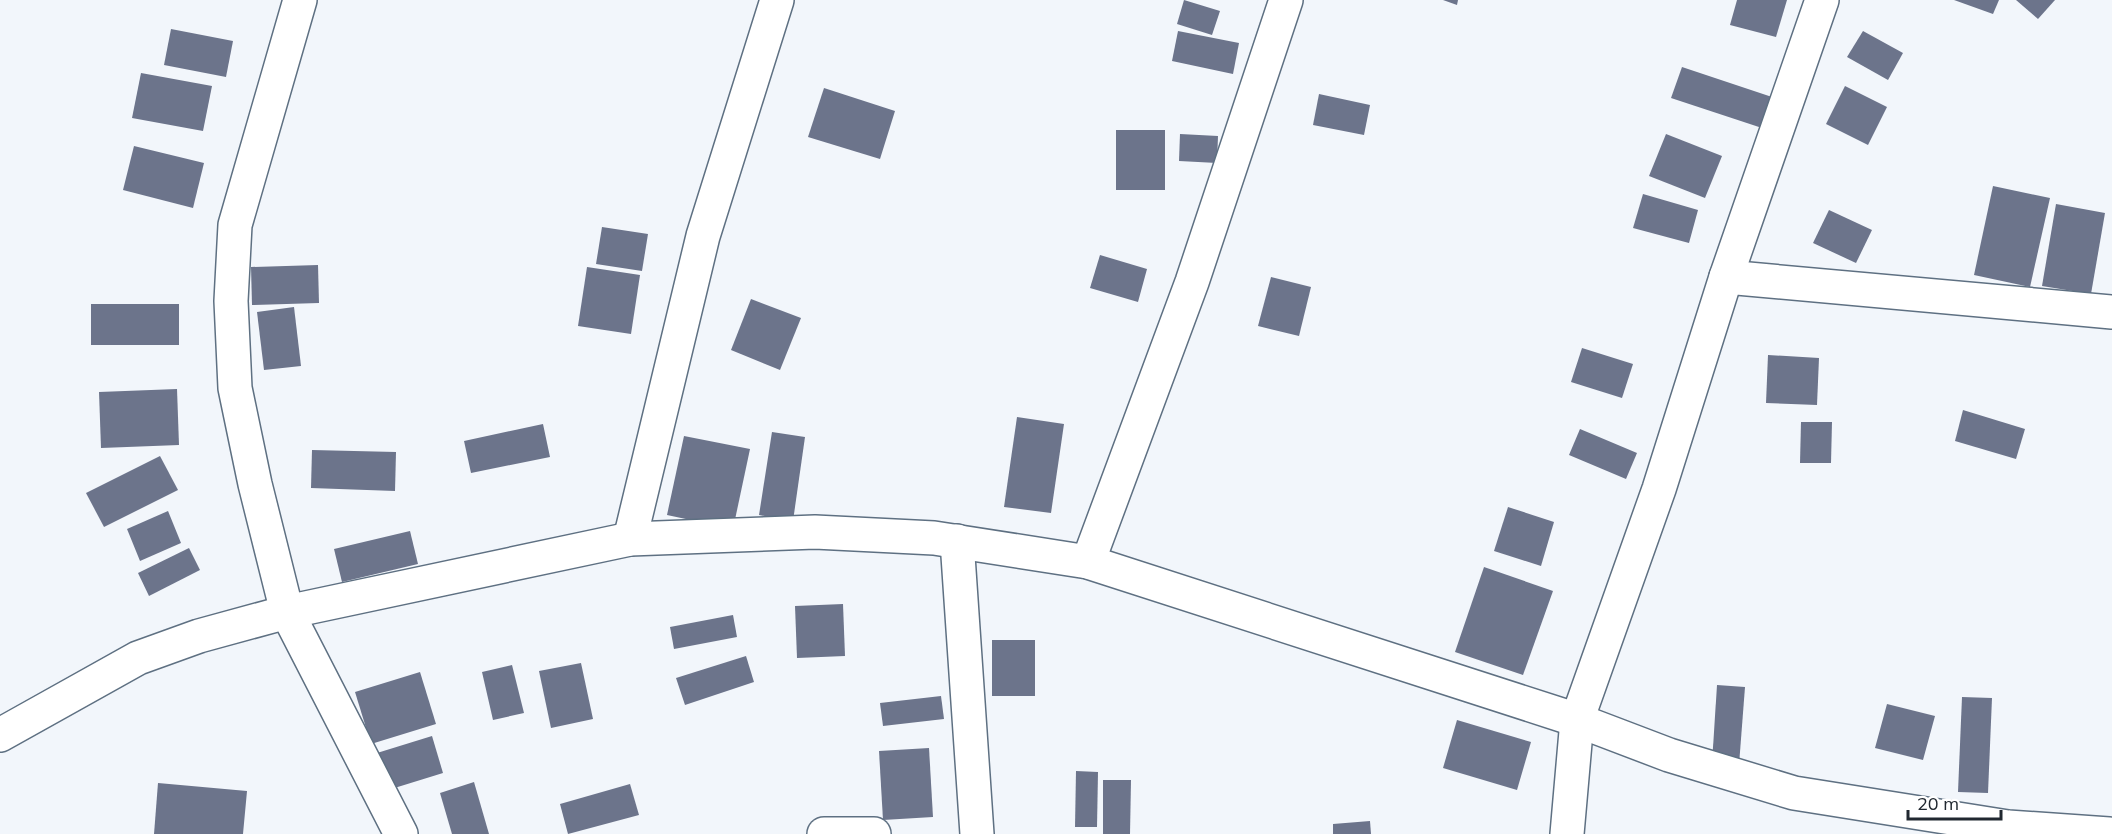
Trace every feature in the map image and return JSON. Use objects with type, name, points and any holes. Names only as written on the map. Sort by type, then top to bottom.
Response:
[{"type":"street","points":[[300,0],[235,225],[231,301],[235,388],[255,484],[287,612],[401,834]]},
{"type":"street","points":[[630,539],[703,236],[777,0]]},
{"type":"street","points":[[1088,562],[1192,282],[1286,0]]},
{"type":"street","points":[[1567,834],[1577,720],[1659,489],[1726,277],[1822,0]]},
{"type":"street","points":[[1726,277],[2112,312]]},
{"type":"street","points":[[0,735],[138,658],[199,636],[287,612],[630,539],[815,532],[934,537],[1088,562],[1577,720],[1670,755],[1794,793],[2008,826],[2109,834]]},
{"type":"street","points":[[957,541],[977,834]]},
{"type":"street","points":[[824,834],[874,834]]},
{"type":"building","points":[[1184,0],[1220,11],[1212,35],[1177,24]]},
{"type":"building","points":[[1443,0],[1458,0],[1457,5]]},
{"type":"building","points":[[1737,0],[1787,0],[1776,37],[1730,25]]},
{"type":"building","points":[[1954,0],[1999,0],[1993,14]]},
{"type":"building","points":[[2016,0],[2055,0],[2038,19]]},
{"type":"building","points":[[171,29],[233,41],[226,77],[164,65]]},
{"type":"building","points":[[1178,31],[1239,43],[1233,74],[1172,61]]},
{"type":"building","points":[[1863,31],[1903,53],[1888,80],[1847,57]]},
{"type":"building","points":[[1682,67],[1772,97],[1762,128],[1671,98]]},
{"type":"building","points":[[141,73],[212,86],[203,131],[132,118]]},
{"type":"building","points":[[1845,86],[1887,107],[1868,145],[1826,124]]},
{"type":"building","points":[[824,88],[895,111],[880,159],[808,137]]},
{"type":"building","points":[[1319,94],[1370,105],[1364,135],[1313,125]]},
{"type":"building","points":[[1116,130],[1165,130],[1165,190],[1116,190]]},
{"type":"building","points":[[1180,134],[1218,136],[1217,163],[1179,161]]},
{"type":"building","points":[[1666,134],[1722,156],[1705,198],[1649,176]]},
{"type":"building","points":[[134,146],[204,163],[193,208],[123,190]]},
{"type":"building","points":[[1993,186],[2050,198],[2030,287],[1974,275]]},
{"type":"building","points":[[1643,194],[1698,210],[1689,243],[1633,228]]},
{"type":"building","points":[[2056,204],[2105,213],[2091,294],[2042,286]]},
{"type":"building","points":[[1829,210],[1872,230],[1856,263],[1813,243]]},
{"type":"building","points":[[602,227],[648,234],[642,271],[596,264]]},
{"type":"building","points":[[1100,255],[1147,269],[1138,302],[1090,288]]},
{"type":"building","points":[[318,265],[319,303],[252,305],[251,267]]},
{"type":"building","points":[[587,267],[640,275],[631,334],[578,326]]},
{"type":"building","points":[[1271,277],[1311,287],[1299,336],[1258,326]]},
{"type":"building","points":[[751,299],[801,318],[780,370],[731,350]]},
{"type":"building","points":[[91,304],[179,304],[179,345],[91,345]]},
{"type":"building","points":[[294,307],[301,366],[264,370],[257,312]]},
{"type":"building","points":[[1582,348],[1633,364],[1622,398],[1571,382]]},
{"type":"building","points":[[1768,355],[1819,358],[1817,405],[1766,403]]},
{"type":"building","points":[[177,389],[179,445],[101,448],[99,392]]},
{"type":"building","points":[[1963,410],[2025,429],[2016,459],[1955,441]]},
{"type":"building","points":[[1017,417],[1064,424],[1051,513],[1004,507]]},
{"type":"building","points":[[1801,422],[1832,422],[1831,463],[1800,463]]},
{"type":"building","points":[[543,424],[550,457],[471,473],[464,441]]},
{"type":"building","points":[[1580,429],[1637,453],[1626,479],[1569,455]]},
{"type":"building","points":[[772,432],[805,437],[793,521],[759,515]]},
{"type":"building","points":[[684,436],[750,449],[733,529],[667,515]]},
{"type":"building","points":[[312,450],[396,452],[395,491],[311,488]]},
{"type":"building","points":[[160,456],[178,490],[104,527],[86,493]]},
{"type":"building","points":[[1508,507],[1554,522],[1541,566],[1494,551]]},
{"type":"building","points":[[168,511],[181,543],[140,561],[127,529]]},
{"type":"building","points":[[410,531],[418,564],[342,582],[334,549]]},
{"type":"building","points":[[189,548],[200,570],[149,596],[138,573]]},
{"type":"building","points":[[1484,567],[1553,591],[1523,675],[1455,652]]},
{"type":"building","points":[[843,604],[845,656],[797,658],[795,606]]},
{"type":"building","points":[[733,615],[737,637],[674,649],[670,627]]},
{"type":"building","points":[[992,640],[1035,640],[1035,696],[992,696]]},
{"type":"building","points":[[746,656],[754,682],[685,705],[676,678]]},
{"type":"building","points":[[581,663],[593,719],[551,728],[539,671]]},
{"type":"building","points":[[512,665],[524,713],[493,720],[482,672]]},
{"type":"building","points":[[420,672],[436,724],[371,744],[355,692]]},
{"type":"building","points":[[1717,685],[1745,687],[1739,765],[1712,763]]},
{"type":"building","points":[[941,696],[944,719],[883,726],[880,703]]},
{"type":"building","points":[[1962,697],[1992,698],[1988,793],[1958,792]]},
{"type":"building","points":[[1887,704],[1935,716],[1923,760],[1875,748]]},
{"type":"building","points":[[1457,720],[1531,742],[1517,790],[1443,768]]},
{"type":"building","points":[[432,736],[443,773],[388,790],[377,753]]},
{"type":"building","points":[[929,748],[933,817],[883,820],[879,751]]},
{"type":"building","points":[[1076,771],[1098,772],[1097,827],[1075,827]]},
{"type":"building","points":[[1103,780],[1131,780],[1130,834],[1103,834]]},
{"type":"building","points":[[474,782],[489,834],[452,834],[440,793]]},
{"type":"building","points":[[158,783],[247,791],[243,834],[154,834]]},
{"type":"building","points":[[630,784],[639,815],[568,834],[560,804]]},
{"type":"building","points":[[1370,821],[1371,834],[1333,834],[1333,824]]}]
